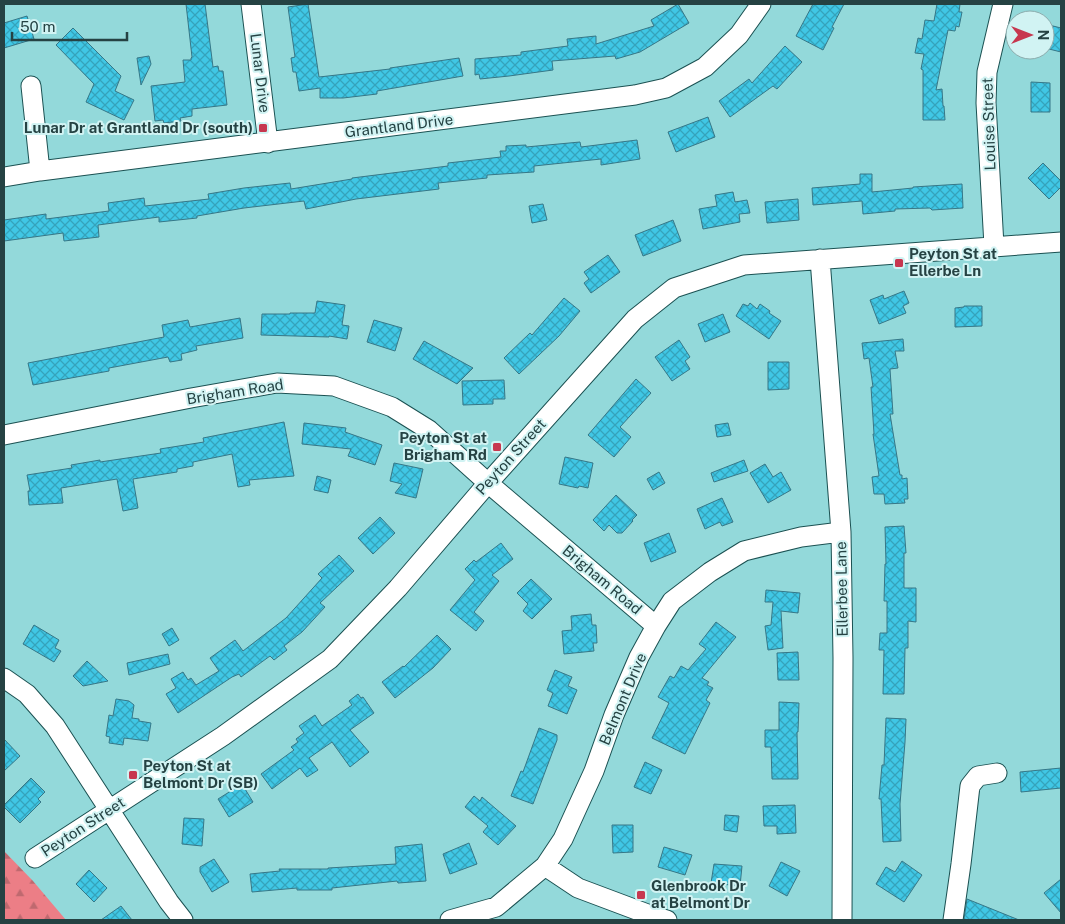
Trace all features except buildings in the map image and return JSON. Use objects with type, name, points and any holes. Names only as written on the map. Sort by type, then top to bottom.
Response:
[{"type":"street","name":"Lunar Drive","points":[[251,4],[268,143]]},
{"type":"street","name":"Grantland Drive","points":[[4,177],[635,95],[666,88],[705,67],[739,35],[761,4]]},
{"type":"street","name":"Louise Street","points":[[994,246],[986,103],[987,72],[1003,4]]},
{"type":"street","points":[[31,86],[40,171]]},
{"type":"street","name":"Peyton Street","points":[[35,858],[222,736],[330,659],[398,588],[488,483],[635,319],[674,288],[744,265],[1061,242]]},
{"type":"street","name":"Ellerbee Lane","points":[[820,259],[841,532],[843,658],[842,920]]},
{"type":"street","name":"Brigham Road","points":[[4,435],[277,383],[334,386],[392,407],[429,430],[488,483],[656,626]]},
{"type":"street","name":"Belmont Drive","points":[[450,920],[496,907],[545,866],[563,839],[594,771],[614,715],[639,657],[672,601],[710,572],[744,551],[801,537],[841,532]]},
{"type":"street","points":[[4,678],[27,694],[55,726],[168,902],[183,920]]},
{"type":"street","points":[[952,920],[970,786],[978,776],[997,773]]},
{"type":"street","points":[[545,866],[578,888],[667,920]]},
{"type":"green space","points":[[4,851],[33,881],[66,920],[4,920]]},
{"type":"place","name":"Lunar Dr at Grantland Dr (south)","points":[[263,128]]},
{"type":"place","name":"Peyton St at Ellerbe Ln","points":[[899,263]]},
{"type":"place","name":"Peyton St at Brigham Rd","points":[[497,447]]},
{"type":"place","name":"Peyton St at Belmont Dr (SB)","points":[[133,775]]},
{"type":"place","name":"Glenbrook Dr at Belmont Dr","points":[[641,895]]}]
